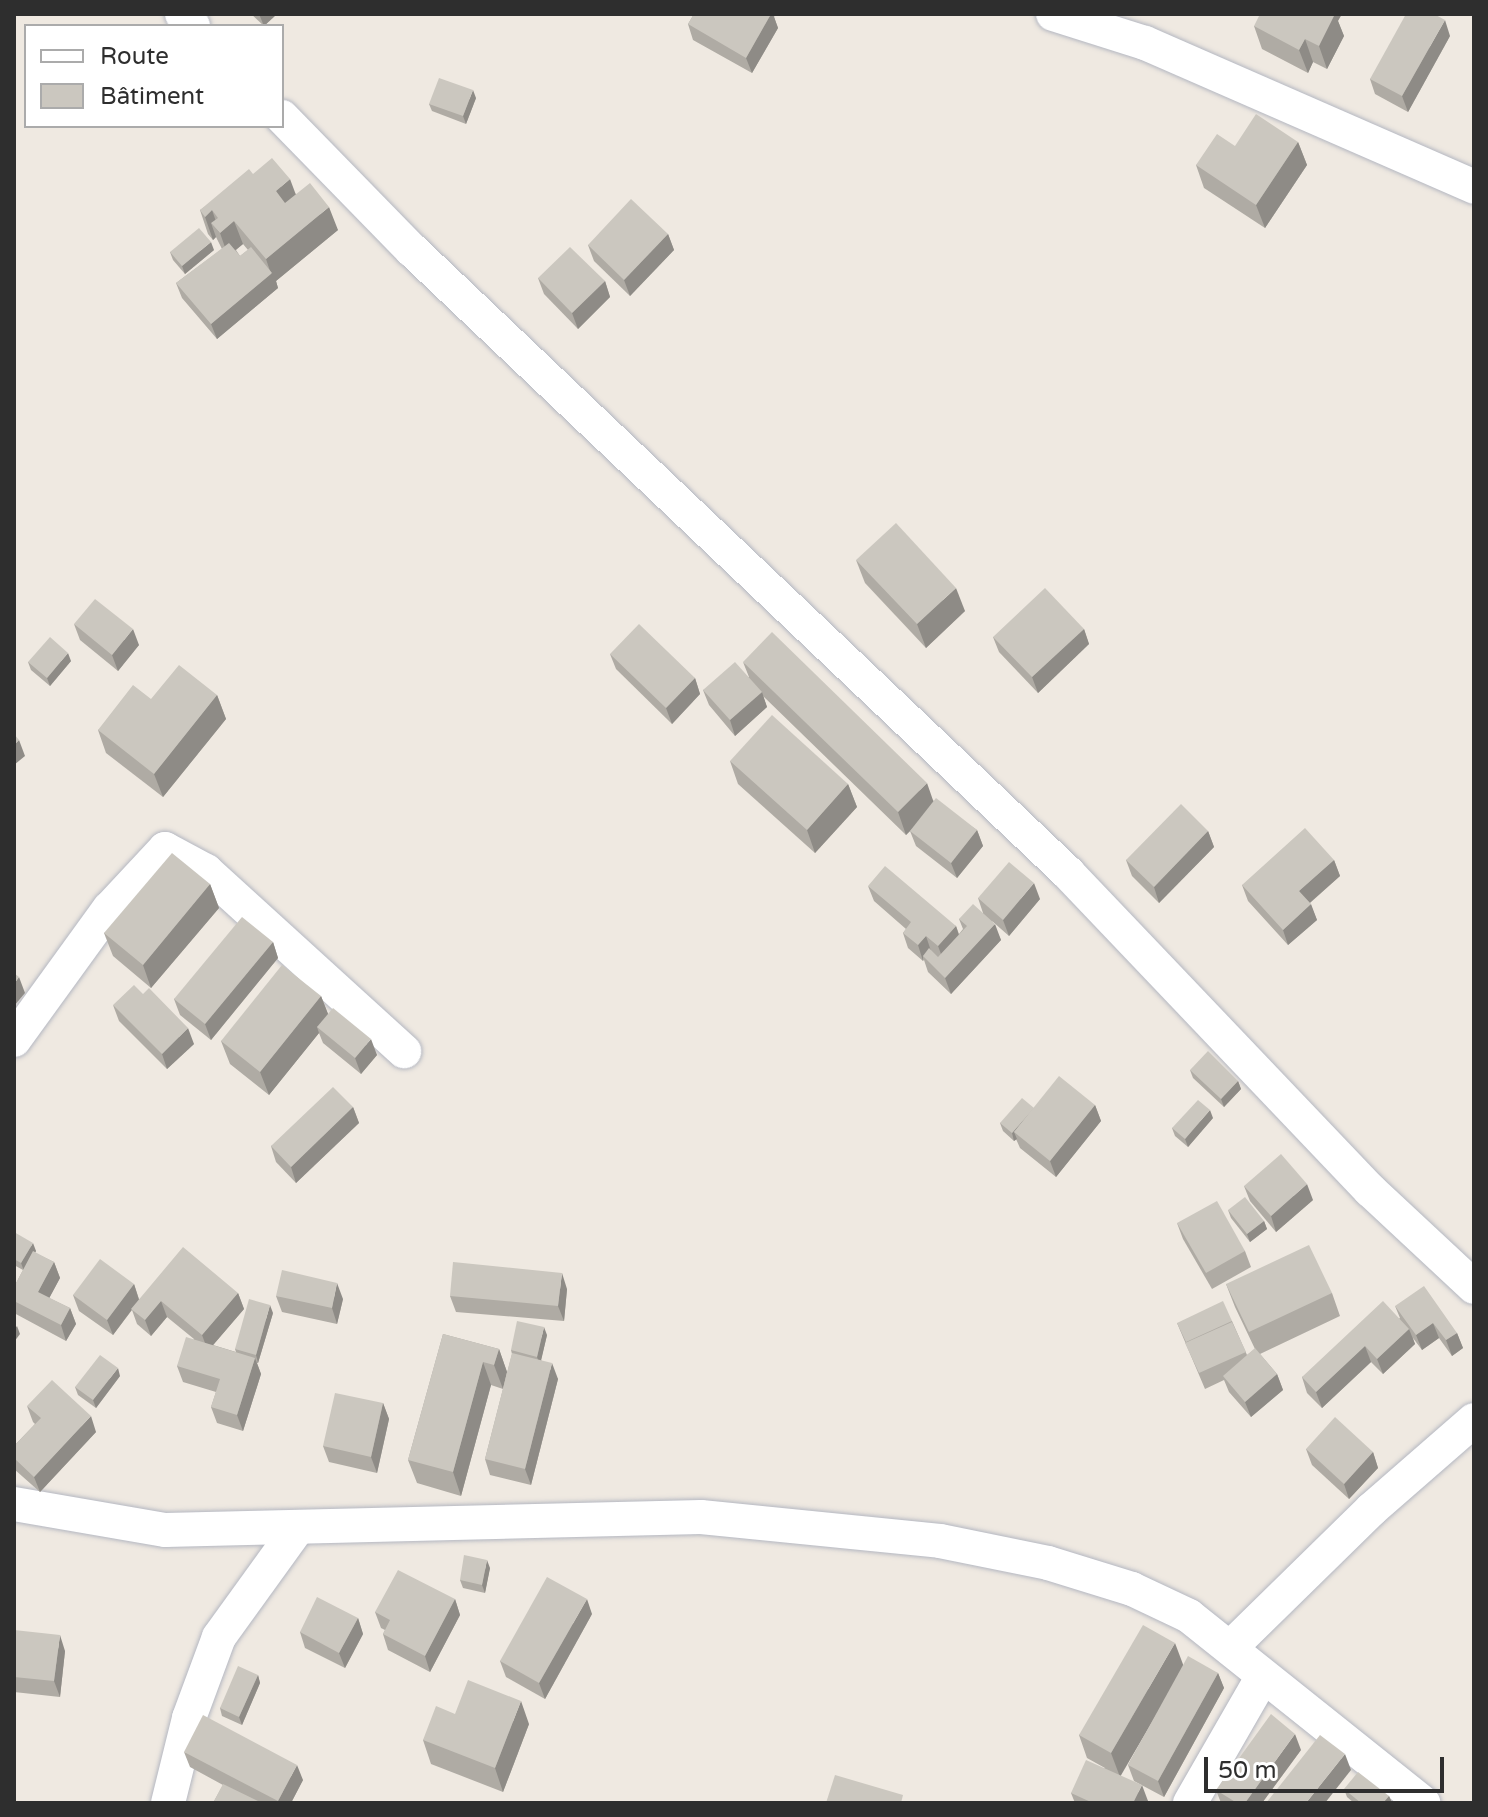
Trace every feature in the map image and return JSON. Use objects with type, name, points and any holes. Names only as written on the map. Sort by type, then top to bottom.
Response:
[{"type":"street","points":[[1053,14],[1145,43],[1474,187]]},
{"type":"street","points":[[284,119],[423,261],[1068,873],[1370,1190],[1474,1287]]},
{"type":"street","points":[[14,1040],[109,909],[165,849],[206,871],[404,1051]]},
{"type":"street","points":[[1230,1648],[1372,1509],[1474,1420]]},
{"type":"street","points":[[14,1504],[165,1530],[701,1517],[817,1525],[1048,1563],[1132,1589],[1189,1616],[1262,1678],[1423,1803]]},
{"type":"street","points":[[168,1803],[189,1718],[219,1637],[297,1529]]},
{"type":"street","points":[[1190,1803],[1262,1678]]},
{"type":"building","points":[[694,14],[771,14],[746,58],[688,24]]},
{"type":"building","points":[[1260,14],[1335,14],[1319,46],[1305,39],[1299,50],[1254,26]]},
{"type":"building","points":[[1406,14],[1434,14],[1445,20],[1402,96],[1370,79]]},
{"type":"building","points":[[439,78],[473,90],[463,116],[429,104]]},
{"type":"building","points":[[1256,114],[1298,142],[1256,205],[1196,165],[1217,134],[1235,146]]},
{"type":"building","points":[[272,158],[290,179],[276,191],[285,203],[310,183],[329,207],[266,259],[234,221],[220,233],[211,223],[218,218],[212,210],[205,217],[200,210],[249,169],[253,174]]},
{"type":"building","points":[[631,199],[668,234],[624,280],[588,245]]},
{"type":"building","points":[[199,228],[211,242],[182,266],[170,252]]},
{"type":"building","points":[[229,243],[240,256],[251,247],[272,273],[211,324],[176,283]]},
{"type":"building","points":[[570,247],[605,281],[572,313],[538,278]]},
{"type":"building","points":[[896,523],[956,588],[917,624],[856,560]]},
{"type":"building","points":[[1045,588],[1084,629],[1032,677],[993,637]]},
{"type":"building","points":[[95,599],[133,629],[112,655],[74,624]]},
{"type":"building","points":[[639,624],[695,678],[666,708],[610,654]]},
{"type":"building","points":[[772,632],[927,783],[898,812],[743,662]]},
{"type":"building","points":[[50,637],[68,653],[47,678],[28,662]]},
{"type":"building","points":[[735,662],[762,692],[730,720],[703,690]]},
{"type":"building","points":[[179,665],[217,695],[154,774],[98,730],[133,685],[151,699]]},
{"type":"building","points":[[772,715],[848,784],[807,830],[730,761]]},
{"type":"building","points":[[936,798],[977,830],[951,863],[910,831]]},
{"type":"building","points":[[1181,804],[1208,831],[1154,887],[1126,860]]},
{"type":"building","points":[[1305,828],[1334,860],[1299,891],[1311,904],[1283,930],[1242,885]]},
{"type":"building","points":[[172,853],[210,884],[143,965],[104,933]]},
{"type":"building","points":[[1009,862],[1034,883],[1003,920],[978,898]]},
{"type":"building","points":[[885,866],[956,926],[938,946],[926,936],[918,945],[903,933],[911,922],[868,886]]},
{"type":"building","points":[[973,904],[995,924],[945,978],[923,956],[929,948],[938,957],[967,926],[959,919]]},
{"type":"building","points":[[242,917],[273,942],[205,1024],[174,999]]},
{"type":"building","points":[[282,965],[321,996],[260,1072],[221,1041]]},
{"type":"building","points":[[134,985],[143,994],[149,988],[188,1028],[162,1054],[113,1005]]},
{"type":"building","points":[[333,1008],[371,1039],[355,1058],[317,1027]]},
{"type":"building","points":[[1208,1051],[1238,1081],[1221,1099],[1190,1070]]},
{"type":"building","points":[[1059,1076],[1095,1105],[1050,1161],[1014,1132]]},
{"type":"building","points":[[333,1087],[353,1107],[291,1167],[271,1146]]},
{"type":"building","points":[[1022,1098],[1034,1108],[1012,1133],[1000,1123]]},
{"type":"building","points":[[1198,1100],[1210,1110],[1185,1139],[1172,1128]]},
{"type":"building","points":[[1281,1154],[1307,1184],[1271,1216],[1244,1186]]},
{"type":"building","points":[[1245,1197],[1264,1221],[1247,1234],[1228,1210]]},
{"type":"building","points":[[1217,1201],[1245,1251],[1206,1273],[1177,1223]]},
{"type":"building","points":[[14,1232],[33,1243],[21,1263],[14,1259]]},
{"type":"building","points":[[1309,1245],[1332,1293],[1249,1332],[1226,1284]]},
{"type":"building","points":[[183,1247],[238,1293],[202,1335],[161,1301],[145,1320],[131,1309]]},
{"type":"building","points":[[33,1251],[54,1262],[38,1292],[70,1308],[61,1325],[14,1301],[14,1287]]},
{"type":"building","points":[[100,1259],[134,1284],[107,1320],[73,1295]]},
{"type":"building","points":[[453,1262],[562,1273],[558,1306],[450,1296]]},
{"type":"building","points":[[282,1270],[337,1283],[332,1308],[276,1296]]},
{"type":"building","points":[[1424,1286],[1457,1333],[1446,1340],[1433,1323],[1416,1335],[1395,1306]]},
{"type":"building","points":[[249,1299],[270,1305],[256,1355],[235,1349]]},
{"type":"building","points":[[1223,1301],[1232,1321],[1186,1342],[1177,1323]]},
{"type":"building","points":[[1383,1301],[1409,1329],[1377,1359],[1365,1346],[1316,1392],[1302,1377]]},
{"type":"building","points":[[517,1321],[544,1327],[537,1357],[511,1350]]},
{"type":"building","points":[[1232,1322],[1246,1352],[1199,1373],[1185,1343]]},
{"type":"building","points":[[443,1334],[499,1349],[494,1365],[483,1362],[453,1472],[408,1460]]},
{"type":"building","points":[[186,1337],[255,1358],[237,1415],[211,1407],[220,1379],[177,1366]]},
{"type":"building","points":[[1255,1348],[1277,1374],[1245,1402],[1223,1376]]},
{"type":"building","points":[[512,1353],[552,1363],[525,1469],[485,1459]]},
{"type":"building","points":[[100,1355],[118,1368],[93,1400],[75,1387]]},
{"type":"building","points":[[52,1380],[91,1416],[34,1477],[14,1458],[14,1446],[41,1418],[27,1406]]},
{"type":"building","points":[[335,1393],[383,1403],[371,1457],[323,1446]]},
{"type":"building","points":[[1335,1417],[1373,1452],[1344,1484],[1306,1449]]},
{"type":"building","points":[[464,1555],[487,1560],[482,1585],[460,1580]]},
{"type":"building","points":[[398,1570],[455,1599],[425,1656],[383,1634],[390,1620],[375,1612]]},
{"type":"building","points":[[547,1577],[587,1599],[539,1683],[500,1661]]},
{"type":"building","points":[[317,1597],[358,1618],[339,1653],[300,1632]]},
{"type":"building","points":[[1143,1625],[1175,1643],[1111,1753],[1079,1735]]},
{"type":"building","points":[[14,1630],[60,1635],[54,1681],[14,1677]]},
{"type":"building","points":[[1188,1656],[1218,1673],[1158,1781],[1128,1765]]},
{"type":"building","points":[[238,1666],[258,1675],[239,1717],[220,1708]]},
{"type":"building","points":[[468,1680],[521,1701],[495,1768],[423,1740],[436,1706],[455,1714]]},
{"type":"building","points":[[1271,1714],[1295,1734],[1245,1803],[1237,1803],[1216,1790]]},
{"type":"building","points":[[203,1715],[297,1765],[278,1801],[184,1752]]},
{"type":"building","points":[[1320,1735],[1345,1754],[1306,1803],[1266,1803]]},
{"type":"building","points":[[1086,1760],[1142,1785],[1133,1803],[1093,1803],[1071,1793]]},
{"type":"building","points":[[1358,1772],[1389,1796],[1383,1803],[1361,1803],[1344,1789]]},
{"type":"building","points":[[835,1775],[903,1795],[901,1803],[826,1803]]},
{"type":"building","points":[[223,1784],[260,1802],[213,1803]]}]
